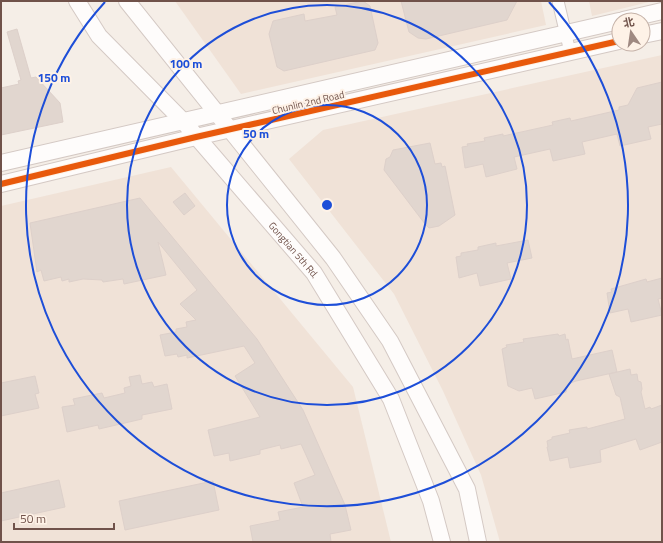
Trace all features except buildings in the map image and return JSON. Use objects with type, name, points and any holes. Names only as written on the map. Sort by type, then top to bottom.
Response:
[{"type":"main road","points":[[64,1],[99,36]]},
{"type":"main road","name":"Gongtian 5th Rd.","points":[[77,1],[99,36],[183,121],[314,273],[391,399],[432,501],[442,542]]},
{"type":"main road","points":[[131,4],[216,114],[231,130],[332,258],[390,341],[467,489],[478,542]]},
{"type":"main road","points":[[651,14],[662,11]]},
{"type":"main road","name":"Chunlin 2nd Road","points":[[1,163],[611,23]]},
{"type":"main road","points":[[651,34],[662,31]]},
{"type":"main road","name":"Chunlin 2nd Road","points":[[1,184],[196,137],[611,43]]},
{"type":"street","points":[[558,1],[570,52]]},
{"type":"shaded area","points":[[175,1],[541,1],[546,25],[241,94]]},
{"type":"shaded area","points":[[589,1],[653,1],[592,16]]},
{"type":"shaded area","points":[[662,55],[662,542],[500,542],[481,475],[443,391],[394,294],[289,159],[323,130]]},
{"type":"shaded area","points":[[171,167],[353,387],[391,542],[1,542],[1,206]]},
{"type":"cycle path","points":[[1,184],[196,137],[611,43]]}]
